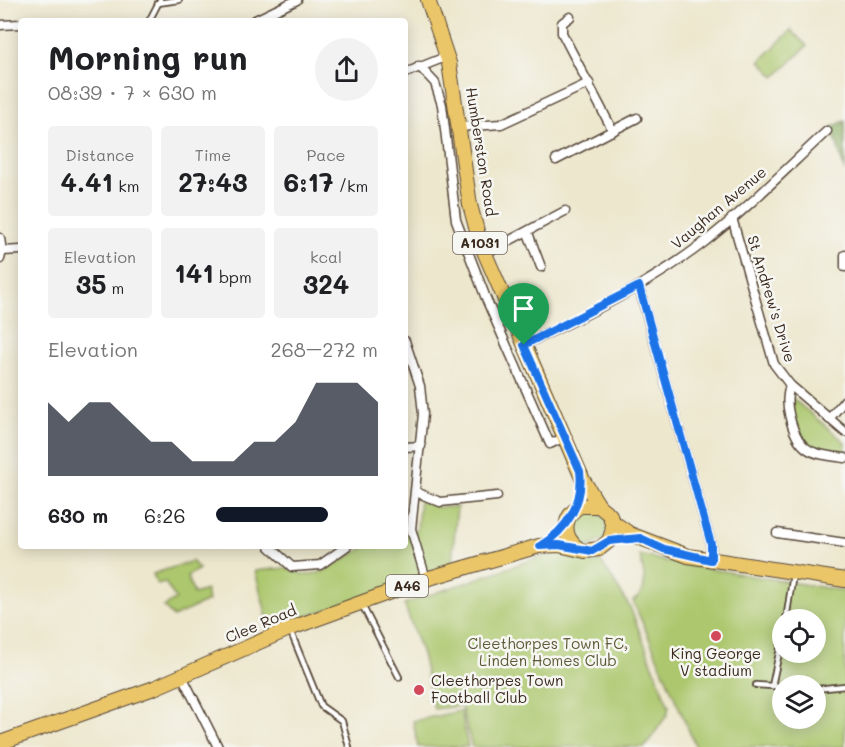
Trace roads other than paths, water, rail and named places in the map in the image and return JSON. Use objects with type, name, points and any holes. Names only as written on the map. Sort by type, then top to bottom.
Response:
[{"type":"main road","name":"Humberston Road","points":[[428,0],[448,56],[470,205],[484,254],[587,489],[599,506]]},
{"type":"main road","name":"Humberston Road","points":[[575,509],[581,490],[580,471]]},
{"type":"main road","points":[[575,509],[587,504],[599,506]]},
{"type":"main road","name":"A46","points":[[599,506],[605,510],[613,522],[664,549],[711,560],[845,580]]},
{"type":"main road","name":"A46","points":[[566,523],[575,509]]},
{"type":"main road","points":[[609,541],[613,522]]},
{"type":"main road","points":[[566,523],[568,538],[579,549]]},
{"type":"main road","name":"Clee Road","points":[[540,546],[566,523]]},
{"type":"main road","name":"A46","points":[[579,549],[592,551],[609,541],[640,538]]},
{"type":"main road","name":"Clee Road","points":[[0,743],[154,688],[180,673],[289,629],[426,579],[540,546],[559,545],[579,549]]},
{"type":"street","points":[[259,18],[297,0]]},
{"type":"street","points":[[570,17],[562,23],[561,30],[613,131]]},
{"type":"street","points":[[0,25],[18,24]]},
{"type":"street","points":[[408,72],[448,56]]},
{"type":"street","points":[[419,66],[435,83],[442,105],[456,220],[487,301],[550,444],[565,438]]},
{"type":"street","points":[[459,128],[501,124],[589,83]]},
{"type":"street","points":[[556,160],[637,118]]},
{"type":"street","name":"Vaughan Avenue","points":[[524,345],[639,286],[703,243],[827,131]]},
{"type":"street","points":[[484,254],[528,233],[565,211]]},
{"type":"street","name":"St Andrew's Drive","points":[[732,218],[774,364],[790,385],[845,432]]},
{"type":"street","points":[[528,233],[541,267]]},
{"type":"street","points":[[0,238],[1,255],[18,251]]},
{"type":"street","points":[[845,255],[845,267]]},
{"type":"street","points":[[639,286],[711,544],[711,560]]},
{"type":"street","points":[[408,350],[420,386],[423,414],[416,492],[408,529],[426,579]]},
{"type":"street","name":"St Andrew's Drive","points":[[790,385],[785,399],[797,440],[813,452],[845,458]]},
{"type":"street","points":[[829,419],[845,400]]},
{"type":"street","points":[[408,447],[421,447]]},
{"type":"street","points":[[416,492],[440,502],[497,496]]},
{"type":"street","points":[[777,532],[845,543]]},
{"type":"street","points":[[272,549],[292,567],[320,565],[343,549]]},
{"type":"street","points":[[180,673],[218,747]]},
{"type":"lane","points":[[150,18],[159,1],[178,0]]},
{"type":"lane","points":[[788,609],[794,571]]},
{"type":"lane","points":[[360,603],[399,677]]},
{"type":"lane","points":[[289,629],[321,706],[342,721],[349,747]]},
{"type":"lane","points":[[756,685],[772,686]]},
{"type":"lane","points":[[826,688],[845,687]]},
{"type":"place","name":"King George V stadium","points":[[716,636]]},
{"type":"place","name":"Cleethorpes Town Football Club","points":[[419,690]]},
{"type":"park label","name":"Cleethorpes Town FC, Linden Homes Club","points":[[548,652]]}]
